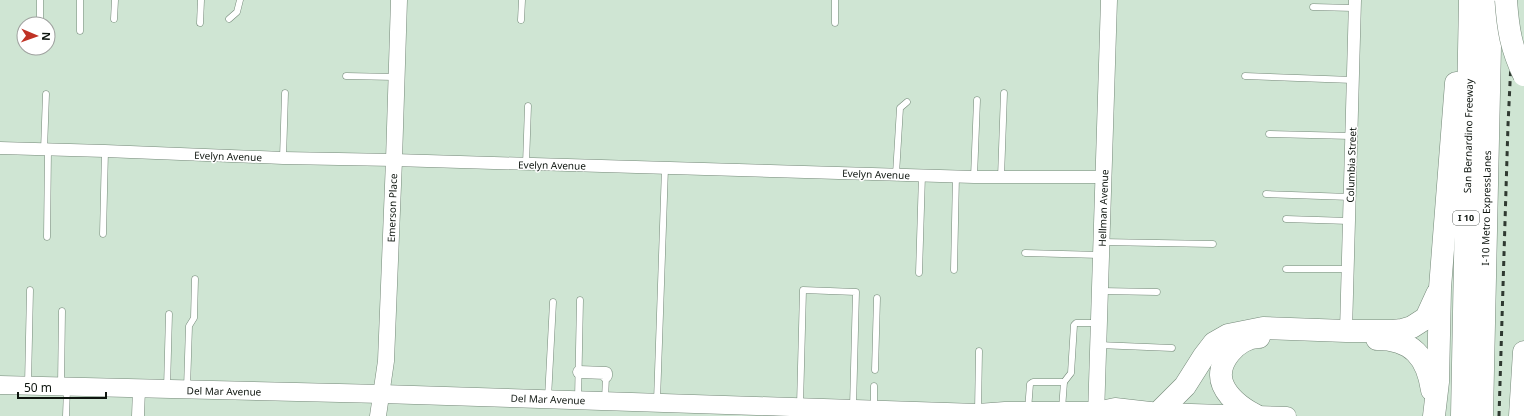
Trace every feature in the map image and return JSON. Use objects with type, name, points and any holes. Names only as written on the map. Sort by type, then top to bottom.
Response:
[{"type":"highway","name":"San Bernardino Freeway","points":[[1470,0],[1472,412]]},
{"type":"highway","name":"I-10 Metro ExpressLanes","points":[[1472,412],[1491,0]]},
{"type":"highway","points":[[1506,0],[1508,30],[1515,56],[1524,75]]},
{"type":"highway","points":[[1434,411],[1438,382],[1440,288],[1457,69],[1470,30]]},
{"type":"highway","points":[[1159,412],[1185,386],[1214,343],[1228,335],[1263,328],[1393,331],[1412,328],[1426,318],[1440,288]]},
{"type":"highway","points":[[1255,415],[1241,407],[1229,394],[1223,384],[1222,370],[1226,358],[1238,344],[1256,337],[1382,339],[1401,343],[1412,349],[1421,357],[1427,368],[1431,382],[1434,411]]},
{"type":"highway","points":[[1521,412],[1524,352]]},
{"type":"main road","name":"Del Mar Avenue","points":[[0,385],[578,400],[657,403],[731,411],[765,409],[874,409],[916,413],[959,414],[1062,410],[1099,414],[1115,407],[1159,412],[1287,416]]},
{"type":"street","name":"Emerson Place","points":[[378,416],[386,361],[399,0]]},
{"type":"street","name":"Hellman Avenue","points":[[1099,414],[1098,345],[1105,177],[1109,0]]},
{"type":"street","name":"Columbia Street","points":[[1346,331],[1355,4]]},
{"type":"street","name":"Evelyn Avenue","points":[[0,148],[283,158],[974,177],[1105,177]]},
{"type":"street","points":[[579,372],[606,373],[606,376]]},
{"type":"street","points":[[138,416],[139,389]]},
{"type":"lane","points":[[40,0],[40,16]]},
{"type":"lane","points":[[80,0],[80,32]]},
{"type":"lane","points":[[114,19],[115,0]]},
{"type":"lane","points":[[200,0],[200,23]]},
{"type":"lane","points":[[229,19],[237,12],[240,0]]},
{"type":"lane","points":[[521,20],[522,0]]},
{"type":"lane","points":[[835,0],[835,23]]},
{"type":"lane","points":[[1313,7],[1355,4]]},
{"type":"lane","points":[[346,76],[397,77]]},
{"type":"lane","points":[[1245,76],[1353,80]]},
{"type":"lane","points":[[283,158],[285,93]]},
{"type":"lane","points":[[1001,177],[1004,93]]},
{"type":"lane","points":[[46,94],[47,237]]},
{"type":"lane","points":[[974,177],[977,100]]},
{"type":"lane","points":[[896,174],[900,108],[907,102]]},
{"type":"lane","points":[[526,164],[528,106]]},
{"type":"lane","points":[[1269,134],[1351,136]]},
{"type":"lane","points":[[104,234],[105,151]]},
{"type":"lane","points":[[657,403],[665,168]]},
{"type":"lane","points":[[919,273],[922,175]]},
{"type":"lane","points":[[954,270],[956,176]]},
{"type":"lane","points":[[1266,194],[1350,197]]},
{"type":"lane","points":[[1286,219],[1349,221]]},
{"type":"lane","points":[[1025,253],[1102,248],[1213,244]]},
{"type":"lane","points":[[1286,269],[1348,269]]},
{"type":"lane","points":[[187,390],[189,326],[194,318],[195,279]]},
{"type":"lane","points":[[28,385],[30,290]]},
{"type":"lane","points":[[795,410],[803,290],[856,292],[853,409]]},
{"type":"lane","points":[[1100,291],[1157,292]]},
{"type":"lane","points":[[875,370],[878,298]]},
{"type":"lane","points":[[578,400],[580,300]]},
{"type":"lane","points":[[548,399],[553,302]]},
{"type":"lane","points":[[62,311],[66,416]]},
{"type":"lane","points":[[166,389],[169,314]]},
{"type":"lane","points":[[1062,410],[1064,382],[1071,374],[1074,325],[1076,323],[1099,323]]},
{"type":"lane","points":[[1098,345],[1172,348]]},
{"type":"lane","points":[[978,413],[979,350]]},
{"type":"lane","points":[[605,401],[606,376]]},
{"type":"lane","points":[[1028,411],[1030,384],[1033,382],[1064,382]]},
{"type":"lane","points":[[874,386],[874,409]]},
{"type":"railway","points":[[1499,416],[1508,125],[1514,0]]}]
